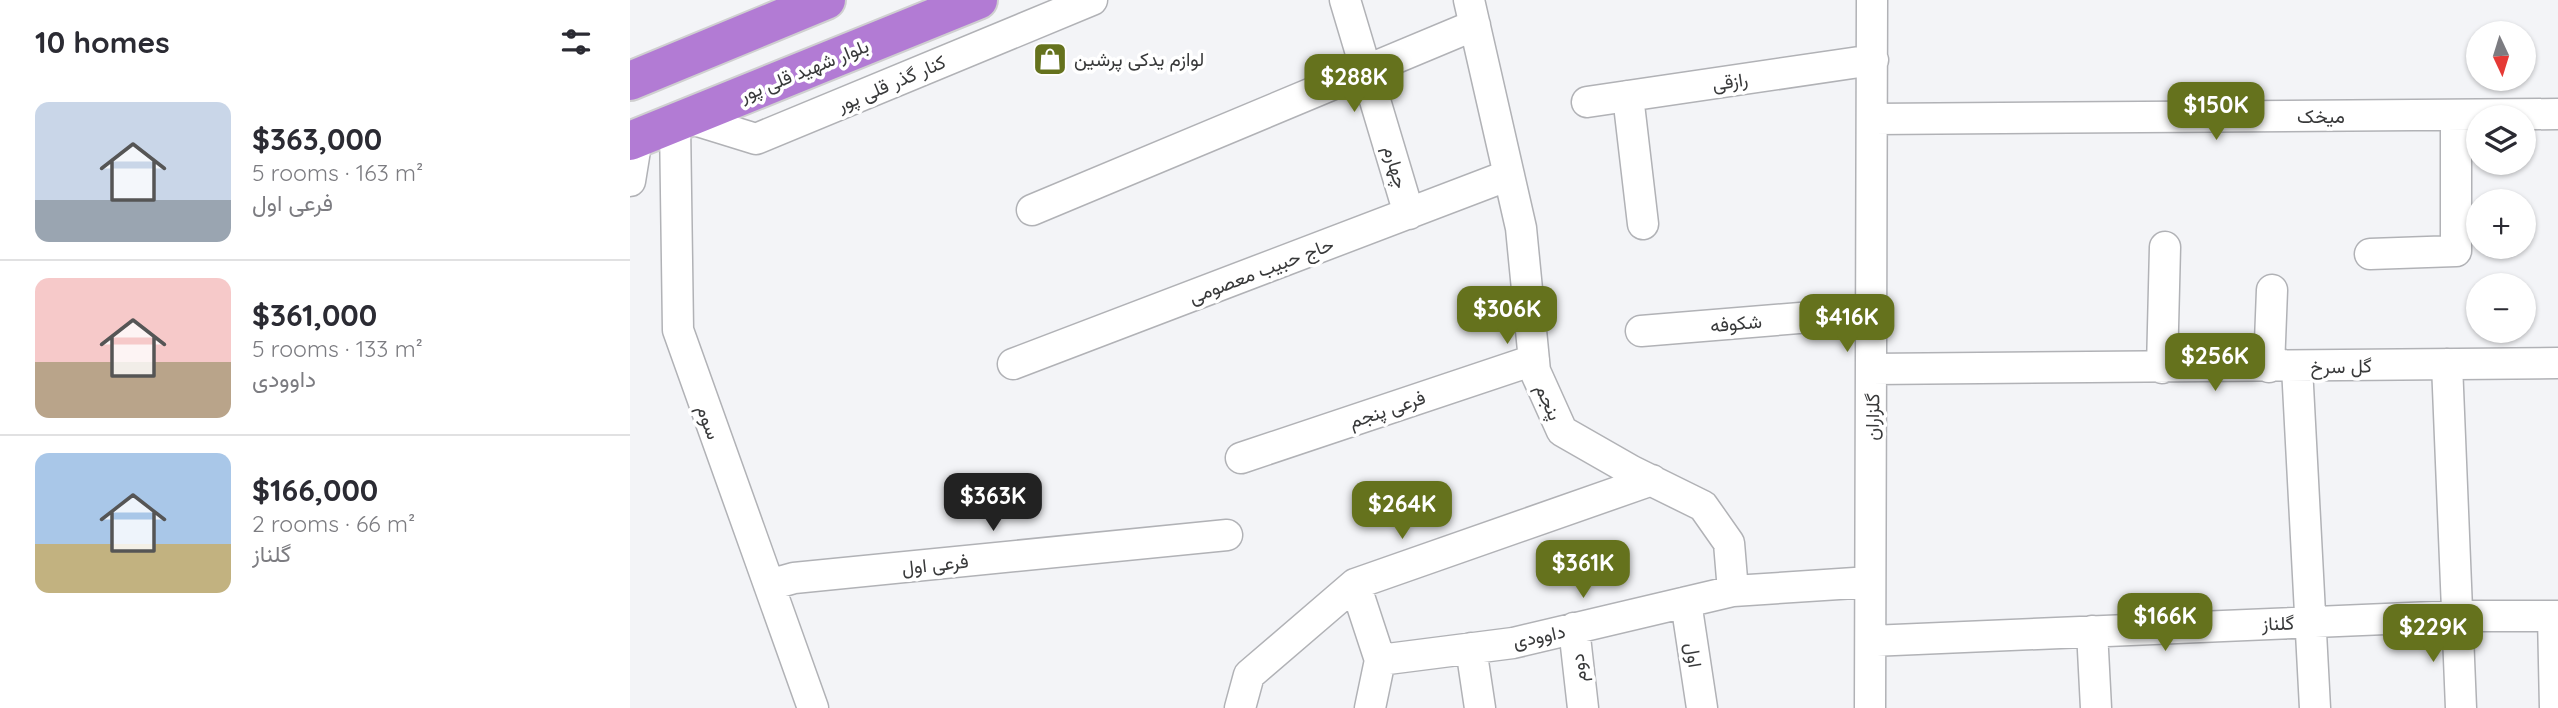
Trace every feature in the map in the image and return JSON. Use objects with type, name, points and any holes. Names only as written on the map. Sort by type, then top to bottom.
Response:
[{"type":"highway","points":[[630,81],[826,0]]},
{"type":"highway","name":"بلوار شهید قلی پور","points":[[634,139],[978,0]]},
{"type":"street","name":"کنار گذر قلی پور","points":[[681,120],[756,139],[1091,0]]},
{"type":"street","name":"چهارم","points":[[1345,0],[1409,214]]},
{"type":"street","name":"گلزاران","points":[[1870,708],[1874,119],[1872,0]]},
{"type":"street","points":[[1031,210],[1368,71],[1472,12]]},
{"type":"street","name":"پنجم","points":[[1472,12],[1521,228],[1535,371],[1562,431],[1703,506],[1730,543],[1733,592]]},
{"type":"street","name":"رازقی","points":[[1587,102],[1873,60]]},
{"type":"street","points":[[1628,96],[1643,224]]},
{"type":"street","name":"میخک","points":[[1874,119],[2558,114]]},
{"type":"street","points":[[2370,254],[2456,251],[2456,115]]},
{"type":"street","name":"سوم","points":[[681,120],[678,330],[814,708]]},
{"type":"street","points":[[630,181],[634,139]]},
{"type":"street","name":"حاج حبیب معصومی","points":[[1013,363],[1508,175]]},
{"type":"street","points":[[2162,368],[2165,247]]},
{"type":"street","points":[[2272,290],[2312,622],[2315,708]]},
{"type":"street","name":"شکوفه","points":[[1641,331],[1872,312]]},
{"type":"street","name":"فرعی پنجم","points":[[1241,458],[1534,360]]},
{"type":"street","name":"گل سرخ","points":[[1872,369],[2558,363]]},
{"type":"street","points":[[2447,364],[2461,708]]},
{"type":"street","points":[[1240,708],[1249,675],[1355,584],[1652,480]]},
{"type":"street","name":"فرعی اول","points":[[769,584],[794,578],[1227,535]]},
{"type":"street","name":"داوودی","points":[[1380,660],[1513,643],[1733,592],[1870,582]]},
{"type":"street","points":[[1355,584],[1380,660],[1370,708]]},
{"type":"street","name":"اول","points":[[1686,602],[1702,708]]},
{"type":"street","points":[[2555,616],[2555,708]]},
{"type":"street","name":"گلناز","points":[[1871,641],[2312,622],[2555,616]]},
{"type":"street","name":"دوم","points":[[1574,628],[1583,708]]},
{"type":"street","points":[[2092,631],[2096,708]]},
{"type":"street","points":[[1471,648],[1480,708]]},
{"type":"place","name":"لوازم یدکی پرشین","points":[[1050,59]]}]
